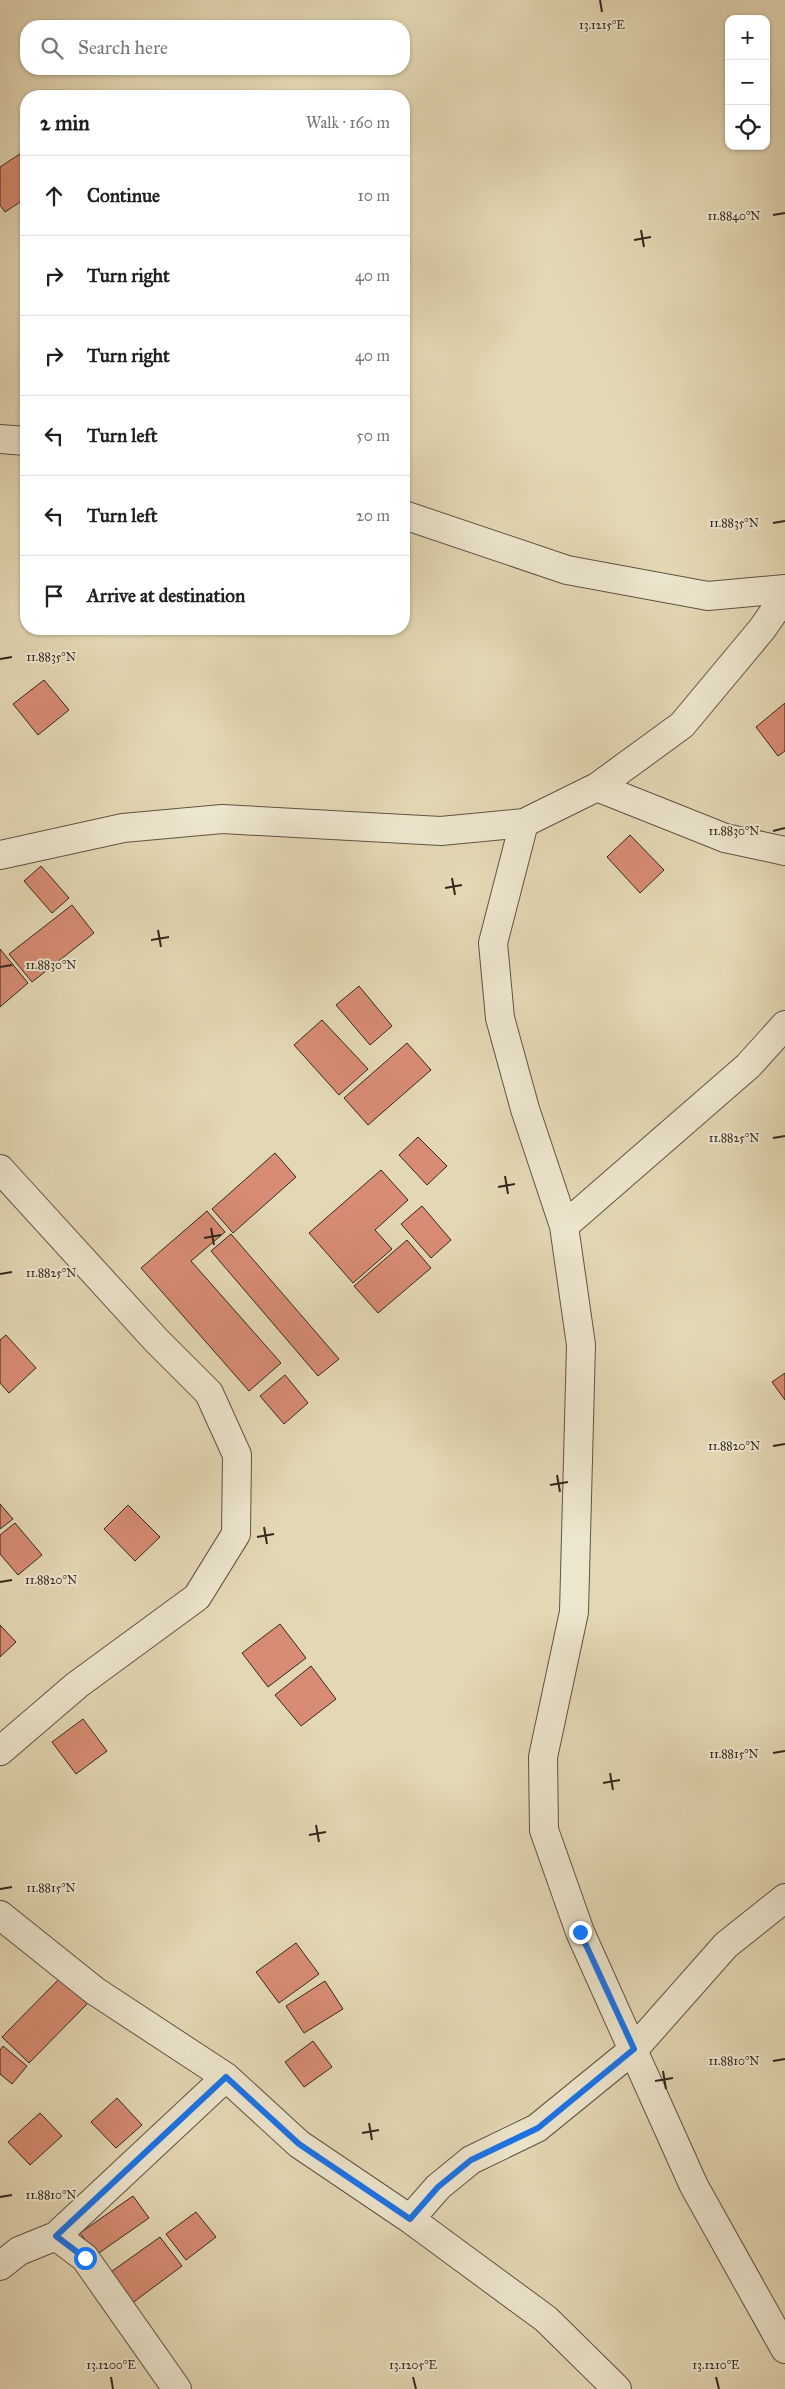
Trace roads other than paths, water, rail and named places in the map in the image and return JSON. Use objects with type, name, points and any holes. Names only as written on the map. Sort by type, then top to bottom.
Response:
[{"type":"street","points":[[0,439],[20,441]]},
{"type":"street","points":[[410,518],[567,570],[708,596],[785,589]]},
{"type":"street","points":[[0,855],[124,828],[222,819],[442,831],[524,823],[597,787],[682,726],[762,629],[785,596]]},
{"type":"street","points":[[597,787],[725,838],[785,851]]},
{"type":"street","points":[[524,823],[493,943],[500,1018],[525,1109],[564,1226],[581,1345],[574,1612],[543,1757],[544,1830],[580,1932],[694,2186],[785,2349]]},
{"type":"street","points":[[564,1226],[748,1066],[785,1024]]},
{"type":"street","points":[[0,1169],[156,1340],[209,1393],[237,1455],[236,1534],[197,1597],[77,1685],[0,1751]]},
{"type":"street","points":[[410,2219],[438,2187],[471,2160],[538,2128],[634,2049],[726,1945],[785,1898]]},
{"type":"street","points":[[0,1915],[95,1991],[226,2077],[299,2144],[410,2219],[546,2319],[617,2389]]},
{"type":"street","points":[[0,2266],[19,2251],[56,2236],[226,2077]]},
{"type":"street","points":[[56,2236],[85,2258],[177,2389]]}]
